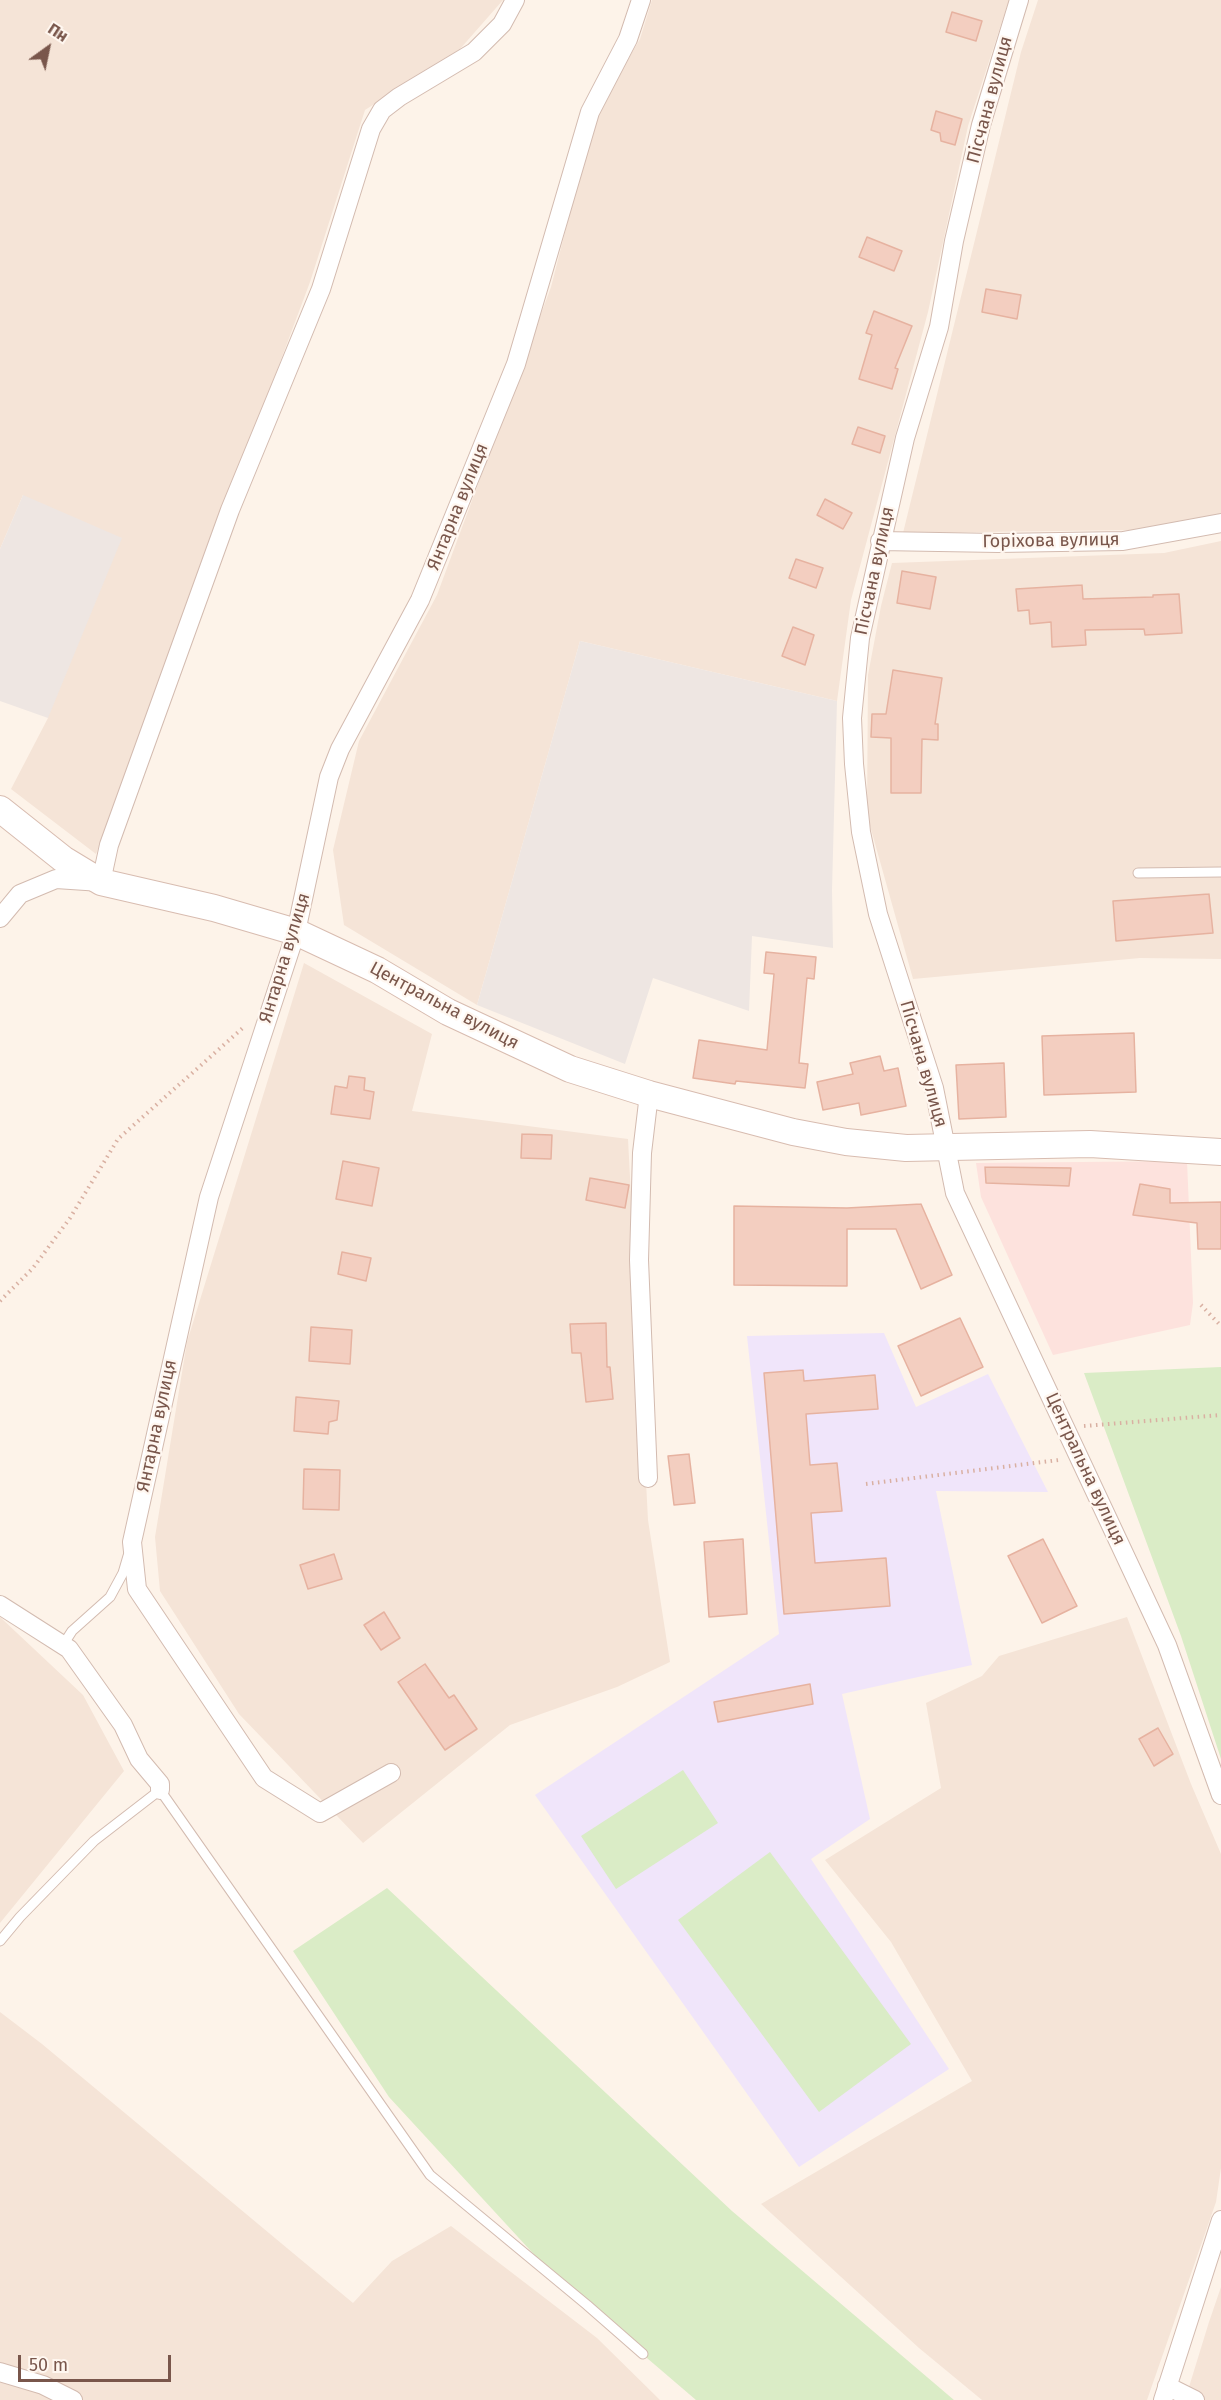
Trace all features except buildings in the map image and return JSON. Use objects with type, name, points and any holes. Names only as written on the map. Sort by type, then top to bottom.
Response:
[{"type":"street","points":[[0,918],[20,894],[57,879],[101,882],[109,845],[230,510],[321,288],[371,129],[382,111],[399,97],[474,52],[502,24],[515,0]]},
{"type":"street","name":"Янтарна вулиця","points":[[391,1773],[320,1813],[264,1778],[137,1588],[132,1542],[209,1197],[296,932],[329,777],[340,749],[420,600],[516,364],[590,112],[627,39],[641,0]]},
{"type":"street","name":"Пісчана вулиця","points":[[947,1146],[934,1088],[878,914],[859,809],[852,718],[860,638],[880,541],[905,438],[939,327],[954,241],[981,125],[1018,0]]},
{"type":"street","name":"Горіхова вулиця","points":[[880,541],[998,543],[1123,541],[1221,523]]},
{"type":"street","name":"Центральна вулиця","points":[[0,809],[63,859],[101,882],[214,908],[296,932],[377,970],[448,1012],[570,1069],[650,1094],[793,1132],[846,1142],[906,1148],[1090,1144],[1221,1152]]},
{"type":"street","points":[[648,1478],[639,1260],[642,1153],[650,1094]]},
{"type":"street","name":"Центральна вулиця","points":[[947,1146],[955,1193],[1167,1645],[1221,1795]]},
{"type":"street","points":[[0,1605],[69,1648],[123,1725],[139,1759],[160,1784],[160,1790]]},
{"type":"street","points":[[1195,2400],[1165,2393],[1221,2220]]},
{"type":"street","points":[[0,2372],[43,2385],[74,2400]]},
{"type":"lane","points":[[1138,873],[1221,872]]},
{"type":"lane","points":[[63,1645],[72,1631],[110,1597],[123,1574],[132,1542]]},
{"type":"lane","points":[[0,1941],[20,1917],[94,1842],[160,1790],[430,2175],[643,2354]]},
{"type":"path","points":[[0,1301],[33,1269],[70,1218],[118,1139],[246,1025]]},
{"type":"path","points":[[1201,1305],[1221,1326]]},
{"type":"path","points":[[1066,1428],[1221,1415]]},
{"type":"path","points":[[866,1484],[1080,1457]]},
{"type":"shaded area","points":[[0,0],[503,0],[460,49],[365,110],[310,282],[96,854],[11,789],[48,718],[23,495],[0,549]]},
{"type":"shaded area","points":[[652,0],[1009,0],[968,126],[928,312],[851,600],[837,701],[580,641],[477,1005],[344,925],[333,850],[359,741],[437,595],[551,287],[595,115],[640,39]]},
{"type":"shaded area","points":[[1038,0],[1221,0],[1221,515],[1136,530],[903,533],[1021,52]]},
{"type":"shaded area","points":[[23,495],[122,538],[48,718],[0,701],[0,549]]},
{"type":"shaded area","points":[[1221,541],[1221,959],[1140,958],[913,979],[867,815],[868,675],[892,563],[1164,553]]},
{"type":"shaded area","points":[[580,641],[837,701],[832,890],[833,948],[752,936],[749,1011],[653,978],[625,1064],[477,1005]]},
{"type":"shaded area","points":[[304,963],[432,1034],[412,1111],[628,1139],[648,1520],[670,1662],[617,1687],[510,1725],[363,1843],[239,1714],[160,1591],[155,1537],[187,1342]]},
{"type":"shaded area","points":[[1187,1161],[1193,1303],[1190,1325],[1053,1355],[981,1197],[976,1163]]},
{"type":"shaded area","points":[[884,1333],[916,1407],[988,1374],[1048,1492],[936,1491],[972,1665],[842,1694],[870,1819],[811,1859],[949,2069],[799,2167],[535,1795],[779,1634],[747,1336]]},
{"type":"shaded area","points":[[0,1617],[83,1695],[124,1771],[0,1923]]},
{"type":"shaded area","points":[[1127,1617],[1191,1784],[1221,1854],[1221,2168],[1216,2202],[1147,2400],[982,2400],[919,2348],[761,2204],[972,2081],[891,1942],[825,1860],[941,1788],[926,1703],[982,1676],[999,1656]]},
{"type":"shaded area","points":[[0,2012],[42,2044],[353,2303],[392,2261],[451,2226],[597,2338],[660,2400],[0,2400]]},
{"type":"shaded area","points":[[1221,2287],[1221,2400],[1185,2400],[1209,2322]]},
{"type":"green space","points":[[1221,1367],[1221,1759],[1181,1636],[1084,1373]]},
{"type":"green space","points":[[683,1770],[718,1823],[616,1889],[581,1836]]},
{"type":"green space","points":[[770,1852],[911,2044],[819,2112],[678,1920]]},
{"type":"green space","points":[[387,1888],[732,2211],[954,2400],[696,2400],[564,2287],[389,2097],[293,1951]]}]
